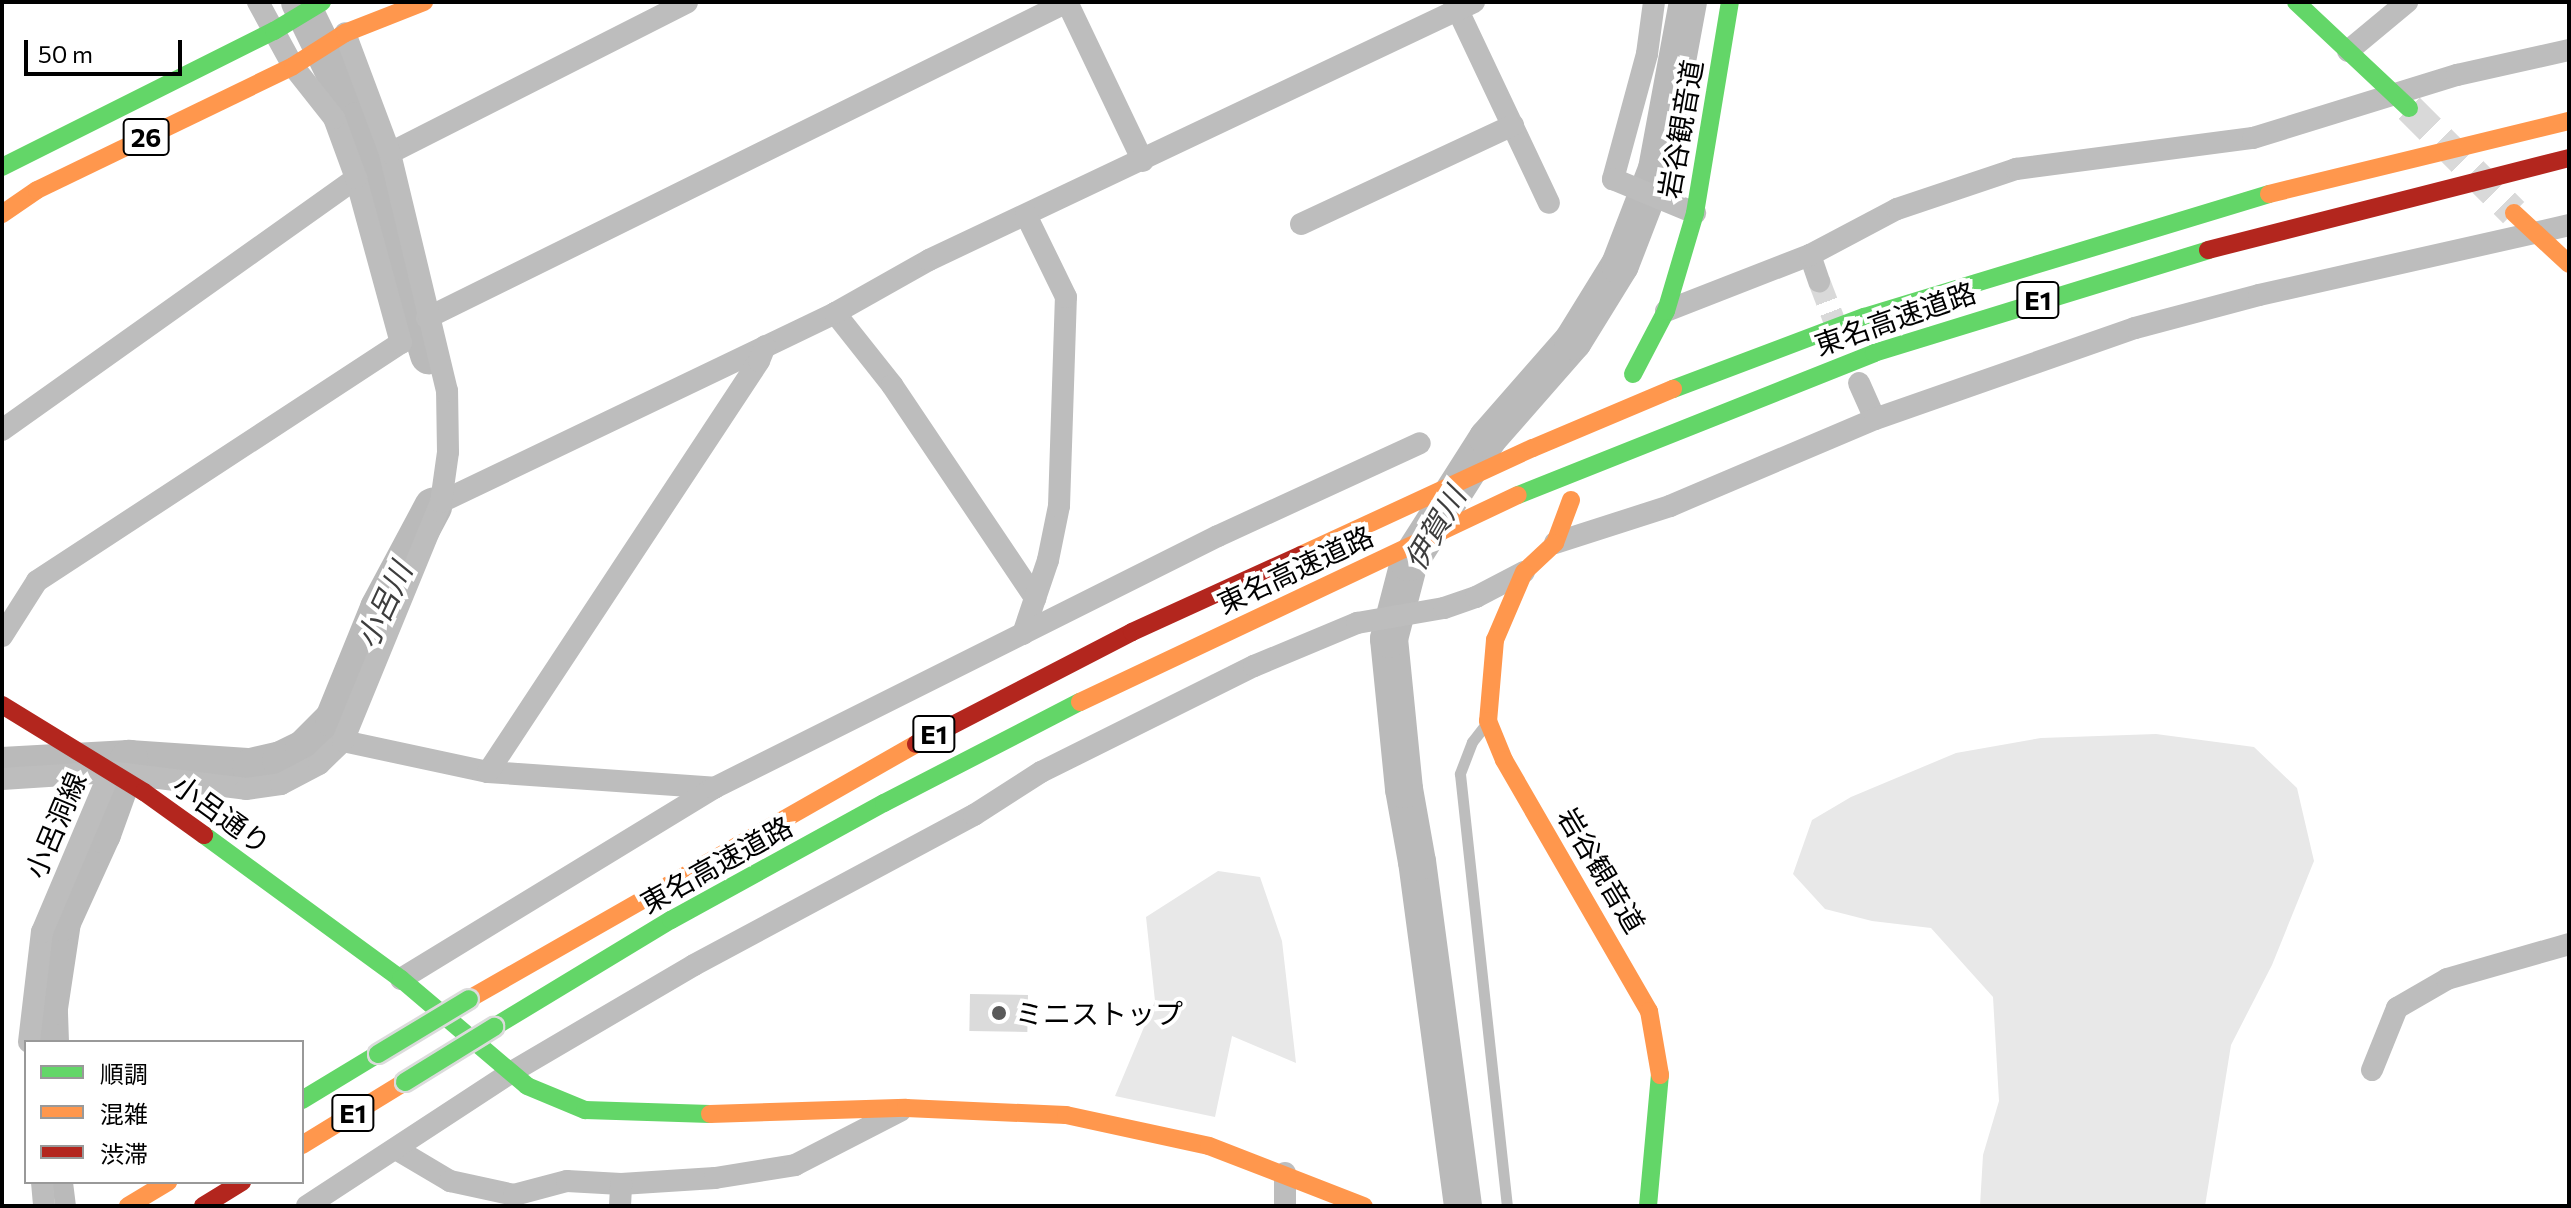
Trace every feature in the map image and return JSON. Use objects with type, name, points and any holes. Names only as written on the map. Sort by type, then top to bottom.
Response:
[{"type":"main road","name":"26","points":[[2,167],[274,31],[322,2]]},
{"type":"main road","name":"26","points":[[2,214],[37,190],[293,66],[345,33],[424,2]]},
{"type":"main road","name":"岩谷観音道","points":[[1633,374],[1666,311],[1695,213],[1730,2]]},
{"type":"main road","points":[[2296,2],[2403,101]]},
{"type":"main road","name":"東名高速道路","points":[[304,1099],[469,999],[865,770],[1132,632],[1533,448],[1703,377],[1864,317],[2040,261],[2281,191],[2569,121]]},
{"type":"main road","name":"東名高速道路","points":[[304,1144],[671,920],[884,803],[1151,666],[1524,492],[1874,353],[2006,310],[2289,227],[2569,158]]},
{"type":"main road","points":[[2514,213],[2569,264]]},
{"type":"main road","points":[[1524,572],[1555,543],[1571,500]]},
{"type":"main road","name":"岩谷観音道","points":[[1524,572],[1495,640],[1488,721],[1504,760],[1649,1011],[1660,1076],[1648,1206]]},
{"type":"main road","name":"小呂通り","points":[[2,705],[144,792],[401,979],[527,1086],[585,1110],[699,1114],[906,1108],[1066,1115],[1209,1146],[1364,1206]]},
{"type":"main road","points":[[128,1206],[165,1184]]},
{"type":"main road","points":[[203,1206],[239,1184]]},
{"type":"street","points":[[2,636],[37,581],[401,343],[356,178],[334,118],[293,66],[258,2]]},
{"type":"street","points":[[390,153],[687,2]]},
{"type":"street","points":[[427,318],[1067,2],[1143,161]]},
{"type":"street","points":[[1654,2],[1647,54],[1613,179],[1695,213]]},
{"type":"street","points":[[2348,51],[2407,2]]},
{"type":"street","points":[[441,502],[835,313],[929,260],[1143,161],[1462,5],[1549,203]]},
{"type":"street","points":[[2,779],[110,772],[246,789],[281,784],[319,764],[343,741],[441,502],[448,452],[447,391],[427,318],[390,153],[345,33]]},
{"type":"street","points":[[1666,311],[1810,255],[1897,209],[2016,169],[2253,138],[2403,101],[2457,75],[2569,50]]},
{"type":"street","points":[[1301,224],[1513,125]]},
{"type":"street","points":[[2,430],[356,178]]},
{"type":"street","points":[[1023,634],[1048,560],[1059,506],[1066,297],[1026,215]]},
{"type":"street","points":[[1555,543],[1670,506],[1875,419],[2135,328],[2259,295],[2569,225]]},
{"type":"street","points":[[1810,255],[1819,281]]},
{"type":"street","points":[[835,313],[892,385],[1035,598]]},
{"type":"street","points":[[488,772],[759,361],[765,346]]},
{"type":"street","points":[[1859,383],[1875,419]]},
{"type":"street","points":[[401,979],[714,788],[1218,536],[1420,443]]},
{"type":"street","points":[[307,1206],[510,1073],[694,965],[974,815],[1041,772],[1254,666],[1357,623],[1444,608],[1476,597],[1524,572]]},
{"type":"street","points":[[343,741],[488,772],[714,788]]},
{"type":"street","name":"小呂洞線","points":[[29,1040],[42,932],[110,772]]},
{"type":"street","points":[[2372,1070],[2397,1008],[2447,979],[2569,944]]},
{"type":"street","points":[[396,1149],[450,1181],[514,1195],[567,1181],[621,1195],[795,1165],[906,1108]]},
{"type":"street","points":[[1285,1173],[1285,1206]]},
{"type":"street","points":[[42,1184],[44,1206]]},
{"type":"lane","points":[[1488,721],[1472,742],[1460,774],[1507,1206]]},
{"type":"shaded area","points":[[2156,734],[2254,747],[2297,788],[2314,861],[2272,965],[2231,1045],[2205,1206],[1980,1206],[1983,1155],[1999,1101],[1993,997],[1931,928],[1872,921],[1825,909],[1793,874],[1812,820],[1851,797],[1956,753],[2041,738]]},
{"type":"shaded area","points":[[1218,871],[1260,877],[1282,941],[1296,1063],[1232,1036],[1215,1117],[1115,1096],[1155,1001],[1146,917]]},
{"type":"shaded area","points":[[52,1184],[73,1184],[76,1206],[55,1206]]},
{"type":"building","name":"ミニストップ","points":[[970,994],[1028,995],[1027,1032],[969,1031]]},
{"type":"waterway","name":"小呂川","points":[[300,2],[358,121],[429,355]]},
{"type":"waterway","name":"伊賀川","points":[[1463,1206],[1417,862],[1404,789],[1389,639],[1409,562],[1488,438],[1573,341],[1620,265],[1657,169],[1688,2]]},
{"type":"waterway","name":"小呂川","points":[[2,766],[129,759],[251,767],[281,760],[304,749],[334,719],[379,608],[433,507]]},
{"type":"waterway","name":"小呂川","points":[[50,1040],[49,1008],[62,922],[102,834],[129,759]]},
{"type":"tunnel","points":[[2409,108],[2514,213]]},
{"type":"tunnel","points":[[1819,281],[1840,336]]},
{"type":"traffic: fast","points":[[2,167],[274,31],[322,2]]},
{"type":"traffic: fast","points":[[1633,374],[1666,311],[1695,213],[1730,2]]},
{"type":"traffic: fast","points":[[2296,2],[2409,108]]},
{"type":"traffic: fast","points":[[1673,389],[1864,317],[2269,194]]},
{"type":"traffic: fast","points":[[1518,495],[1874,353],[2208,250]]},
{"type":"traffic: fast","points":[[494,1027],[671,920],[884,803],[1080,702]]},
{"type":"traffic: fast","points":[[204,835],[401,979],[527,1086],[585,1110],[710,1114]]},
{"type":"traffic: fast","points":[[378,1054],[469,999]]},
{"type":"traffic: fast","points":[[405,1082],[494,1027]]},
{"type":"traffic: fast","points":[[304,1099],[378,1054]]},
{"type":"traffic: fast","points":[[1648,1206],[1660,1075]]},
{"type":"traffic: slow","points":[[2,214],[37,190],[293,66],[345,33],[424,2]]},
{"type":"traffic: slow","points":[[2269,194],[2569,121]]},
{"type":"traffic: slow","points":[[2514,213],[2569,264]]},
{"type":"traffic: slow","points":[[1301,555],[1533,448],[1673,389]]},
{"type":"traffic: slow","points":[[1080,702],[1518,495]]},
{"type":"traffic: slow","points":[[1571,500],[1555,543],[1524,572],[1495,640],[1488,721],[1504,760],[1649,1011],[1660,1075]]},
{"type":"traffic: slow","points":[[469,999],[916,744]]},
{"type":"traffic: slow","points":[[304,1144],[405,1082]]},
{"type":"traffic: slow","points":[[710,1114],[906,1108],[1066,1115],[1209,1146],[1364,1206]]},
{"type":"traffic: slow","points":[[128,1206],[165,1184]]},
{"type":"traffic: jam","points":[[2208,250],[2569,158]]},
{"type":"traffic: jam","points":[[916,744],[1132,632],[1301,555]]},
{"type":"traffic: jam","points":[[2,705],[144,792],[204,835]]},
{"type":"traffic: jam","points":[[203,1206],[239,1184]]},
{"type":"place","name":"ミニストップ","points":[[999,1013]]}]
